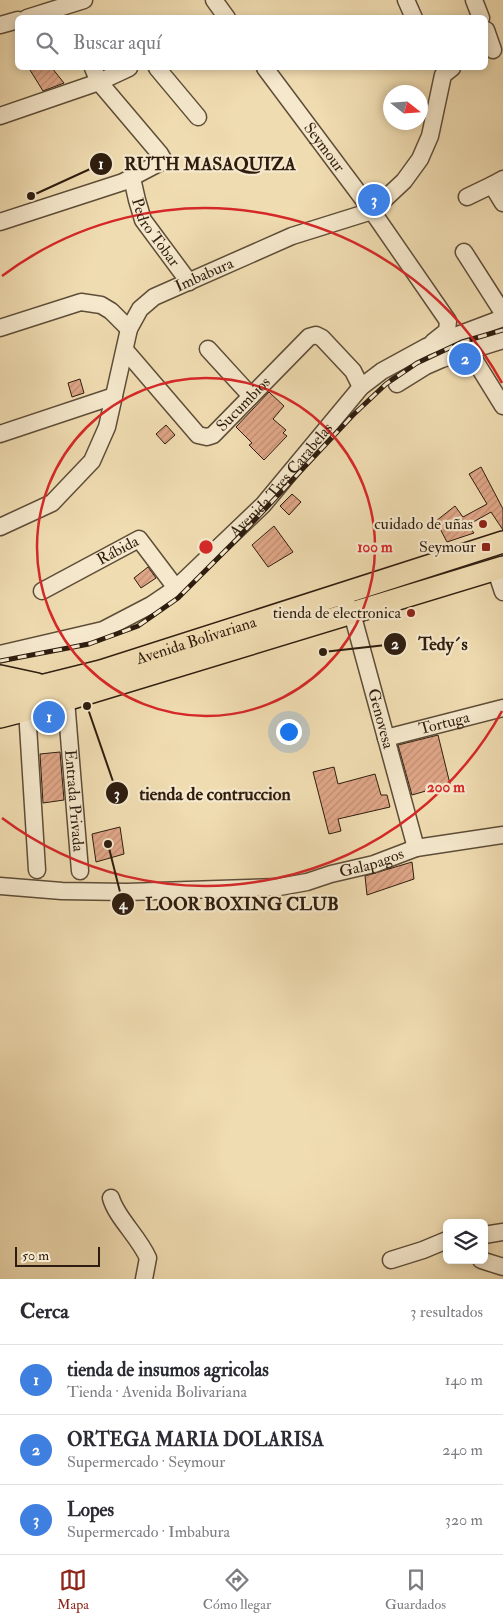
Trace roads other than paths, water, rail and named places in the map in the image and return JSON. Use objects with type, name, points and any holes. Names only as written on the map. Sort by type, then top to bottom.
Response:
[{"type":"main road","name":"Avenida Bolivariana","points":[[0,696],[101,671],[503,542]]},
{"type":"main road","name":"Avenida Bolivariana","points":[[0,717],[66,700],[499,568]]},
{"type":"main road","points":[[0,676],[45,686]]},
{"type":"street","points":[[214,0],[225,15]]},
{"type":"street","points":[[406,0],[413,15]]},
{"type":"street","points":[[474,0],[480,15]]},
{"type":"street","points":[[38,15],[75,5]]},
{"type":"street","points":[[0,25],[15,21]]},
{"type":"street","points":[[488,35],[494,50]]},
{"type":"street","points":[[0,116],[96,75],[120,70]]},
{"type":"street","points":[[158,70],[198,117]]},
{"type":"street","name":"Seymour","points":[[266,70],[372,211],[448,321],[447,331],[426,347]]},
{"type":"street","name":"Imbabura","points":[[0,527],[52,504],[92,461],[107,427],[129,329],[140,310],[154,297],[292,236],[372,211],[404,181],[420,159],[430,136],[445,70]]},
{"type":"street","points":[[0,222],[132,178],[161,162],[163,159],[96,75]]},
{"type":"street","name":"Pedro Tobar","points":[[132,178],[143,220],[189,282]]},
{"type":"street","points":[[466,197],[497,182],[503,203]]},
{"type":"street","points":[[464,252],[503,313]]},
{"type":"street","points":[[0,328],[81,302],[101,305],[111,311],[129,329]]},
{"type":"street","name":"Avenida Tres Carabelas","points":[[0,654],[103,630],[151,605],[176,588],[262,505],[361,387],[382,371],[426,347],[503,318]]},
{"type":"street","name":"Sucumbios","points":[[125,350],[198,435],[207,437],[213,435],[309,337],[316,335],[322,338],[352,372],[361,387]]},
{"type":"street","points":[[397,384],[426,366],[503,340]]},
{"type":"street","points":[[208,350],[251,396]]},
{"type":"street","points":[[469,351],[503,406]]},
{"type":"street","points":[[0,434],[114,396]]},
{"type":"street","name":"Rábida","points":[[42,590],[139,539],[176,588]]},
{"type":"street","points":[[499,568],[503,592]]},
{"type":"street","name":"Genovesa","points":[[340,594],[352,613],[416,848]]},
{"type":"street","name":"Entrada Privada","points":[[66,700],[80,871]]},
{"type":"street","name":"Tortuga","points":[[386,738],[503,708]]},
{"type":"street","points":[[27,710],[37,870]]},
{"type":"street","name":"Galapagos","points":[[0,886],[62,891],[127,892],[279,888],[374,864],[416,848],[503,835]]},
{"type":"street","points":[[111,1198],[113,1207],[136,1236],[148,1258],[144,1279]]},
{"type":"street","points":[[488,1234],[503,1232]]},
{"type":"street","points":[[391,1260],[443,1242]]},
{"type":"street","points":[[488,1262],[503,1267]]},
{"type":"railway","points":[[0,661],[89,644],[138,626],[178,598],[237,539],[353,415],[386,384],[417,363],[462,342],[503,330]]},
{"type":"place","name":"RUTH MASAQUIZA","points":[[31,196]]},
{"type":"place","name":"Lopes","points":[[374,200]]},
{"type":"place","name":"ORTEGA MARIA DOLARISA","points":[[465,359]]},
{"type":"place","name":"cuidado de uñas","points":[[483,524]]},
{"type":"place","name":"Seymour","points":[[486,547]]},
{"type":"place","name":"tienda de electronica","points":[[411,613]]},
{"type":"place","name":"Tedy´s","points":[[323,652]]},
{"type":"place","name":"tienda de contruccion","points":[[87,706]]},
{"type":"place","name":"tienda de insumos agricolas","points":[[49,717]]},
{"type":"place","name":"LOOR BOXING CLUB","points":[[108,844]]}]
